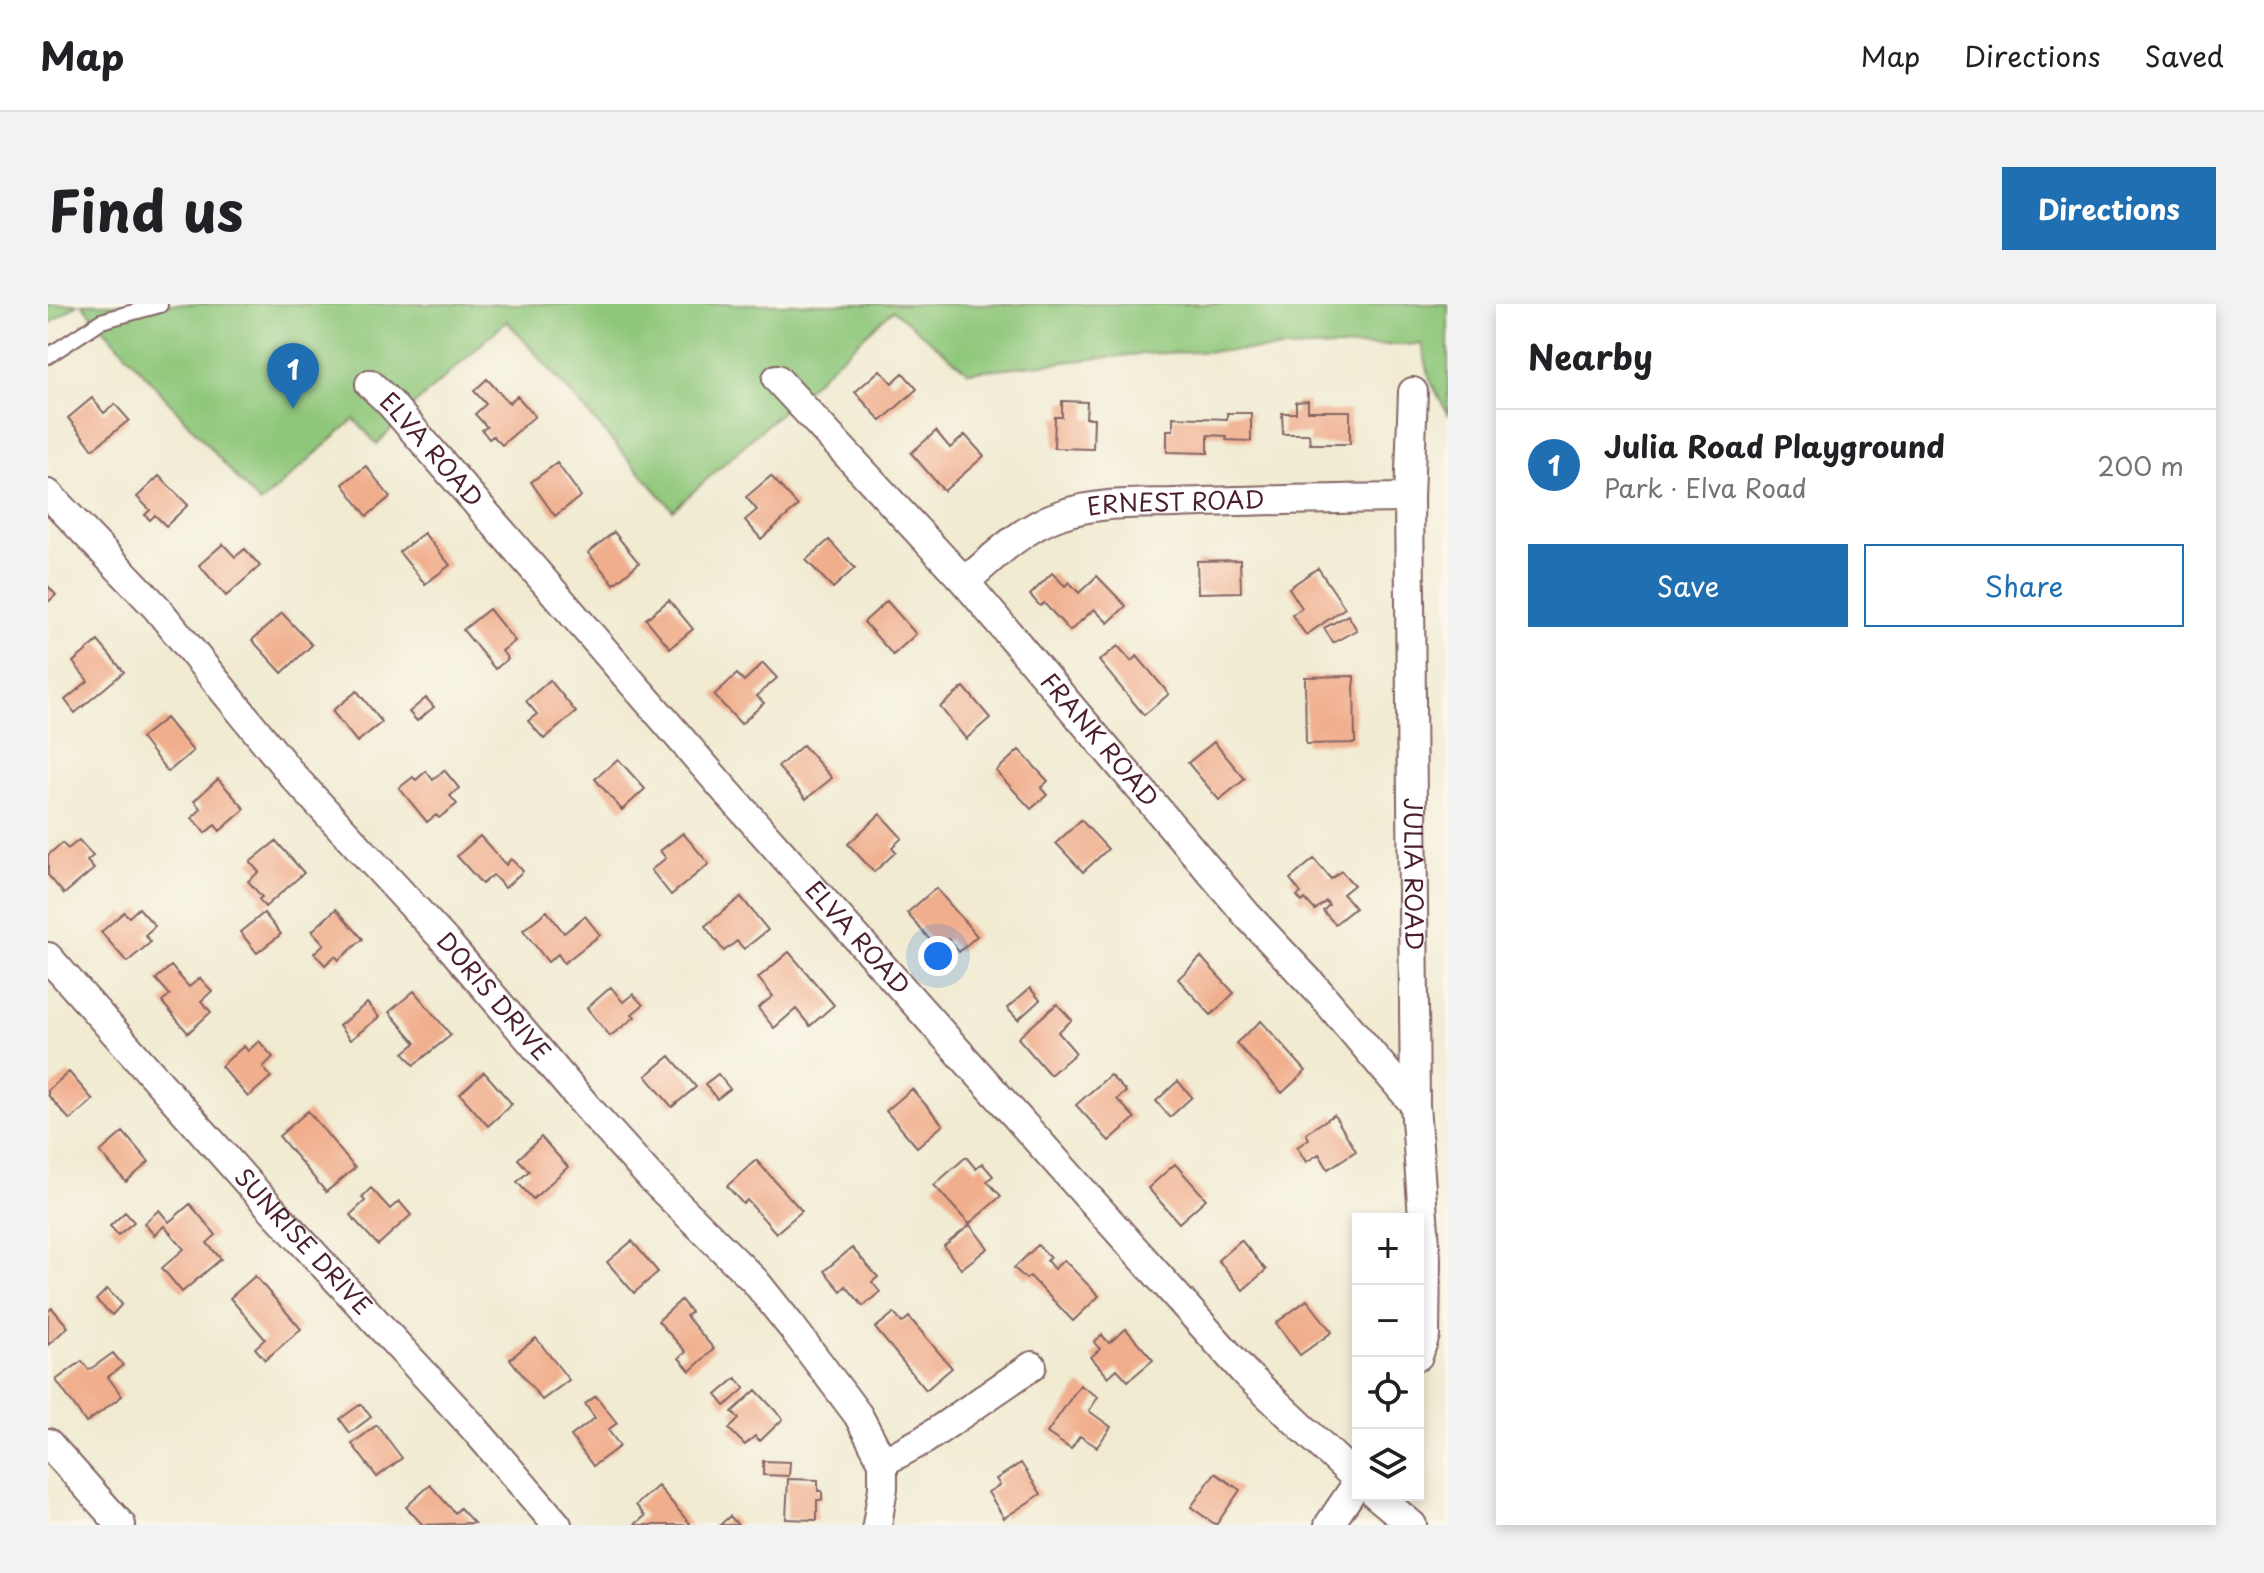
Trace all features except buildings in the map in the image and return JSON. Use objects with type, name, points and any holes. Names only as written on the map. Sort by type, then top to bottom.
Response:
[{"type":"street","name":"FRANK ROAD","points":[[777,379],[965,582],[1247,915],[1320,993],[1415,1105]]},
{"type":"street","name":"ELVA ROAD","points":[[370,384],[390,403],[900,988],[1246,1374],[1352,1475]]},
{"type":"street","name":"JULIA ROAD","points":[[1413,392],[1409,498],[1415,1105],[1426,1259],[1424,1338]]},
{"type":"street","name":"DORIS DRIVE","points":[[48,494],[156,607],[293,776],[449,945],[587,1107],[654,1181],[755,1281],[858,1415],[883,1462]]},
{"type":"street","name":"ERNEST ROAD","points":[[965,582],[1003,548],[1034,527],[1060,515],[1095,506],[1409,498]]},
{"type":"street","name":"SUNRISE DRIVE","points":[[48,957],[268,1206],[473,1427],[557,1525]]},
{"type":"street","points":[[877,1525],[883,1488],[883,1462],[924,1440],[1032,1366]]},
{"type":"street","points":[[52,1455],[121,1525]]},
{"type":"street","points":[[1329,1525],[1352,1490]]},
{"type":"street","points":[[1383,1501],[1412,1525]]},
{"type":"lane","points":[[48,356],[101,321],[160,305]]},
{"type":"green space","points":[[48,304],[78,304],[48,325]]},
{"type":"green space","points":[[82,304],[1448,304],[1448,415],[1430,380],[1422,344],[1140,354],[968,372],[893,310],[673,510],[507,321],[412,407],[377,444],[354,419],[260,504]]},
{"type":"place","name":"Julia Road Playground","points":[[293,409]]}]
